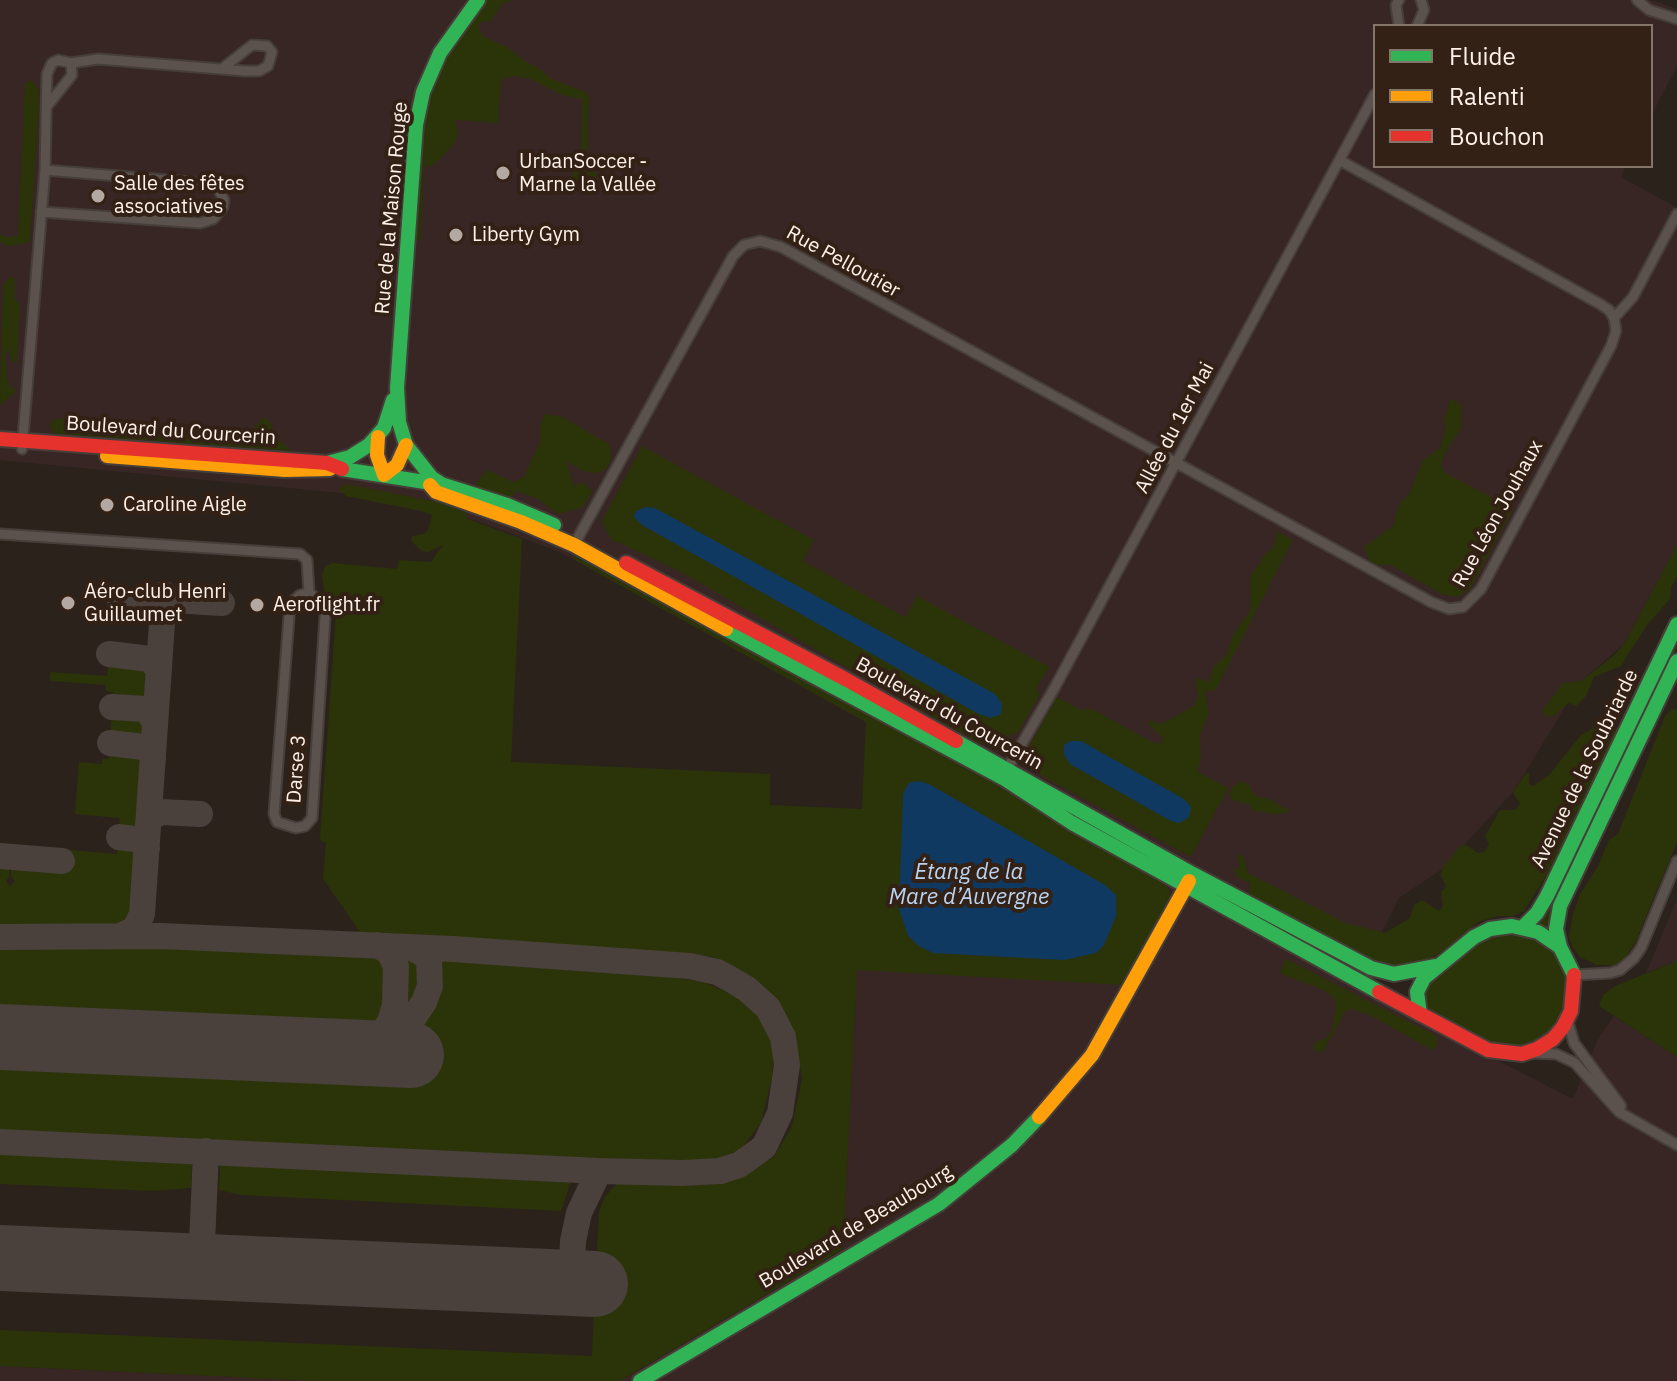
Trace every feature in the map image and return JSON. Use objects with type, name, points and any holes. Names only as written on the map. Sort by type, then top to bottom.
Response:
[{"type":"main road","name":"Rue de la Maison Rouge","points":[[397,388],[419,109],[429,74],[440,53],[478,0]]},
{"type":"main road","points":[[332,466],[378,437],[388,420],[397,388]]},
{"type":"main road","points":[[397,388],[399,422],[406,445],[437,485]]},
{"type":"main road","points":[[378,437],[377,455],[384,475],[397,465],[406,445]]},
{"type":"main road","name":"Boulevard du Courcerin","points":[[0,439],[22,445],[285,470],[319,472],[332,466],[437,485],[507,505],[1005,773],[1420,1014]]},
{"type":"main road","name":"Boulevard du Courcerin","points":[[0,447],[22,445]]},
{"type":"main road","name":"Avenue de la Soubriarde","points":[[1523,927],[1542,905],[1677,624]]},
{"type":"main road","name":"Avenue de la Soubriarde","points":[[1560,947],[1556,929],[1560,906],[1677,661]]},
{"type":"main road","name":"Boulevard du Courcerin","points":[[1190,880],[1378,971],[1404,973],[1444,963]]},
{"type":"main road","name":"Boulevard de Beaubourg","points":[[640,1381],[939,1204],[1012,1145],[1054,1102],[1092,1055],[1190,880]]},
{"type":"main road","points":[[1500,926],[1523,927],[1538,932],[1560,947],[1574,975],[1574,996],[1568,1019],[1553,1039],[1529,1053],[1505,1054],[1488,1050],[1420,1014],[1417,996],[1419,986],[1427,975],[1483,932],[1500,926]]},
{"type":"street","points":[[1399,0],[1396,5],[1399,24]]},
{"type":"street","points":[[1418,24],[1424,10],[1421,0]]},
{"type":"street","points":[[1637,0],[1656,14],[1677,19]]},
{"type":"street","points":[[22,445],[45,170],[49,68],[58,60],[71,63],[98,59],[259,71],[268,66],[272,52],[267,46],[252,45],[223,68]]},
{"type":"street","points":[[48,105],[72,75],[71,63]]},
{"type":"street","name":"Allée du 1er Mai","points":[[1005,773],[1055,687],[1373,98]]},
{"type":"street","points":[[1341,161],[1600,304],[1614,318]]},
{"type":"street","points":[[41,212],[200,223],[213,219],[223,207],[224,200],[218,189],[203,183],[45,170]]},
{"type":"street","name":"Rue Léon Jouhaux","points":[[1176,463],[1431,602],[1458,609],[1477,595],[1611,346],[1616,331],[1614,318],[1633,297],[1677,214]]},
{"type":"street","name":"Rue Pelloutier","points":[[576,541],[733,256],[744,245],[755,241],[781,247],[1176,463]]},
{"type":"street","points":[[0,534],[300,554],[307,560],[309,593]]},
{"type":"street","name":"Darse 3","points":[[309,593],[324,604],[325,617],[312,818],[305,826],[296,828],[277,822],[274,814],[290,604],[300,595],[309,593]]},
{"type":"street","points":[[1574,975],[1610,973],[1626,966],[1634,958],[1677,861]]},
{"type":"street","points":[[1568,1019],[1571,1038],[1587,1064],[1614,1099],[1645,1127]]},
{"type":"street","points":[[1529,1053],[1556,1054],[1575,1063],[1619,1112],[1677,1145]]},
{"type":"shaded area","points":[[0,0],[1650,0],[1677,9],[1677,66],[1653,112],[1653,24],[1373,24],[1373,168],[1625,168],[1621,177],[1677,208],[1677,545],[1624,644],[1581,681],[1513,792],[1442,869],[1399,898],[1354,987],[1573,1099],[1597,1041],[1614,1016],[1677,1057],[1677,1381],[620,1381],[843,1249],[867,723],[560,552],[477,521],[392,498],[0,460]]},
{"type":"shaded area","points":[[1677,899],[1677,961],[1646,973]]},
{"type":"shaded area","points":[[0,1366],[325,1381],[0,1381]]},
{"type":"green space","points":[[484,0],[513,0],[502,4],[491,21],[481,22],[478,26],[483,36],[509,48],[550,78],[587,93],[587,156],[596,179],[591,189],[586,190],[574,184],[571,177],[581,157],[582,99],[562,95],[531,79],[505,78],[501,81],[498,123],[455,120],[458,131],[456,142],[434,165],[424,167],[421,236],[416,241],[413,238],[420,140],[429,91],[443,59]]},
{"type":"green space","points":[[31,80],[38,88],[39,106],[30,242],[8,246],[0,242],[0,233],[4,237],[18,236],[25,84]]},
{"type":"green space","points":[[10,276],[15,279],[15,299],[20,305],[17,362],[13,363],[8,350],[5,354],[9,386],[16,391],[0,406],[3,286]]},
{"type":"green space","points":[[1453,399],[1462,406],[1461,428],[1444,455],[1441,465],[1444,472],[1513,509],[1471,588],[1460,596],[1443,595],[1391,565],[1378,565],[1370,561],[1365,550],[1365,546],[1393,526],[1399,504],[1409,494],[1423,460],[1440,448],[1446,426],[1444,419]]},
{"type":"green space","points":[[545,414],[561,416],[609,444],[611,461],[606,469],[598,473],[583,471],[567,461],[573,485],[584,483],[593,491],[583,507],[558,514],[538,499],[517,491],[508,500],[475,488],[477,481],[488,470],[513,482],[524,477],[540,441],[540,426]]},
{"type":"green space","points":[[264,417],[269,420],[279,440],[292,451],[59,434],[53,433],[50,425],[54,419],[62,419],[251,431]]},
{"type":"green space","points":[[642,446],[814,540],[803,561],[905,617],[917,596],[1049,667],[1036,689],[1040,694],[1019,731],[993,745],[979,743],[679,571],[611,539],[602,521]]},
{"type":"green space","points":[[347,484],[443,503],[466,513],[468,519],[522,539],[511,762],[770,774],[770,805],[862,809],[866,722],[573,559],[576,555],[582,556],[965,761],[1164,880],[1171,896],[1123,985],[857,970],[843,1249],[620,1381],[320,1381],[0,1366],[0,1330],[592,1356],[599,1211],[605,1197],[617,1183],[675,1185],[736,1178],[774,1157],[792,1126],[802,1079],[795,1034],[770,993],[739,969],[714,957],[685,953],[365,939],[323,879],[326,843],[320,840],[336,611],[325,595],[322,575],[325,566],[333,563],[397,569],[399,560],[431,562],[443,545],[428,552],[412,542],[412,536],[428,530],[432,515],[346,496],[340,488]]},
{"type":"green space","points":[[1277,531],[1293,540],[1215,691],[1207,690],[1205,693],[1209,712],[1200,735],[1198,772],[1228,788],[1191,857],[1044,777],[1028,763],[1030,745],[1057,697],[1083,711],[1085,708],[1092,709],[1160,744],[1163,738],[1148,724],[1150,720],[1161,724],[1194,706],[1198,695],[1195,682],[1199,678],[1209,682],[1213,667],[1226,655],[1233,635],[1250,611],[1251,575],[1274,547]]},
{"type":"green space","points":[[1677,545],[1677,577],[1671,587],[1670,599],[1647,625],[1621,666],[1594,677],[1586,696],[1576,706],[1569,703],[1552,717],[1544,715],[1542,711],[1563,683],[1581,681],[1624,644]]},
{"type":"green space","points":[[1677,636],[1677,649],[1552,910],[1549,929],[1536,924]]},
{"type":"green space","points":[[114,658],[149,663],[149,701],[113,699],[113,692],[106,691],[106,685],[50,681],[50,672],[107,676],[109,661]]},
{"type":"green space","points":[[1672,709],[1677,710],[1677,842],[1636,941],[1626,957],[1615,965],[1597,965],[1580,957],[1573,948],[1569,937],[1573,914],[1580,894],[1598,866],[1609,840],[1618,834],[1665,716]]},
{"type":"green space","points":[[112,714],[147,716],[146,738],[110,736]]},
{"type":"green space","points":[[1614,717],[1617,729],[1546,876],[1524,911],[1478,922],[1447,949],[1420,964],[1407,968],[1371,961],[1249,894],[1250,883],[1237,877],[1234,869],[1240,867],[1237,856],[1240,854],[1248,873],[1346,923],[1385,933],[1410,918],[1414,905],[1422,900],[1439,911],[1443,906],[1441,892],[1446,886],[1441,876],[1442,869],[1460,846],[1466,845],[1478,853],[1484,852],[1489,845],[1485,836],[1500,810],[1515,810],[1520,804],[1513,792],[1525,774],[1529,773],[1529,784],[1533,786],[1549,775],[1581,735]]},
{"type":"green space","points":[[109,751],[145,753],[137,832],[121,831],[119,818],[75,814],[79,762],[102,764],[102,759],[109,759]]},
{"type":"green space","points":[[1241,781],[1249,784],[1258,797],[1268,798],[1291,809],[1274,814],[1252,810],[1249,804],[1234,801],[1229,795],[1232,787]]},
{"type":"green space","points":[[118,843],[135,843],[139,846],[134,919],[129,927],[0,931],[0,860],[9,861],[6,881],[10,886],[15,881],[11,877],[11,860],[65,864],[65,858],[34,856],[37,847],[117,854]]},
{"type":"green space","points":[[1524,933],[1554,949],[1567,974],[1569,990],[1564,1013],[1548,1034],[1527,1045],[1501,1048],[1485,1043],[1427,1010],[1422,1004],[1426,980],[1475,944],[1496,934]]},
{"type":"green space","points":[[120,940],[371,950],[384,957],[389,965],[387,1013],[374,1031],[352,1038],[0,1022],[0,942]]},
{"type":"green space","points":[[438,954],[704,982],[746,1001],[761,1016],[773,1053],[772,1077],[761,1123],[738,1153],[690,1165],[0,1133],[0,1051],[411,1069],[414,1028],[435,989]]},
{"type":"green space","points":[[415,957],[425,969],[422,992],[397,1028],[403,969],[408,960]]},
{"type":"green space","points":[[1286,959],[1437,1036],[1437,1046],[1432,1050],[1370,1015],[1351,1009],[1345,1012],[1324,1050],[1320,1053],[1315,1051],[1313,1046],[1317,1041],[1326,1038],[1332,1030],[1336,1003],[1331,995],[1319,988],[1283,975],[1280,972]]},
{"type":"green space","points":[[1677,961],[1677,1057],[1599,1006],[1603,995],[1615,986]]},
{"type":"green space","points":[[0,1154],[192,1163],[191,1188],[153,1191],[0,1184]]},
{"type":"green space","points":[[220,1164],[572,1178],[561,1211],[241,1195],[219,1190]]},
{"type":"water","points":[[655,508],[995,694],[1002,704],[1001,714],[991,718],[979,714],[642,525],[634,517],[636,511]]},
{"type":"water","points":[[1081,741],[1184,799],[1191,807],[1189,817],[1180,823],[1171,821],[1070,764],[1064,755],[1064,745]]},
{"type":"water","name":"Étang de la Mare d’Auvergne","points":[[918,781],[929,784],[1105,885],[1116,895],[1116,916],[1104,945],[1096,953],[1064,960],[933,953],[919,946],[908,936],[899,909],[903,794],[909,783]]},
{"type":"taxiway","points":[[122,935],[135,929],[142,914],[164,594]]},
{"type":"taxiway","points":[[162,617],[166,604],[173,600],[222,603]]},
{"type":"taxiway","points":[[120,601],[153,604],[162,617]]},
{"type":"taxiway","points":[[109,654],[150,659],[159,670]]},
{"type":"taxiway","points":[[112,707],[146,709],[155,722]]},
{"type":"taxiway","points":[[110,743],[143,747],[150,751],[153,759]]},
{"type":"taxiway","points":[[148,823],[161,812],[200,814]]},
{"type":"taxiway","points":[[119,837],[142,840],[147,848]]},
{"type":"taxiway","points":[[0,856],[62,861]]},
{"type":"taxiway","points":[[0,937],[161,936],[453,949],[690,966],[717,972],[732,980],[768,1008],[783,1037],[787,1065],[780,1113],[764,1147],[739,1165],[720,1171],[599,1171],[0,1142]]},
{"type":"taxiway","points":[[326,1052],[363,1049],[381,1035],[390,1022],[395,1005],[396,966],[389,952],[377,945]]},
{"type":"taxiway","points":[[389,1054],[424,1002],[430,986],[429,960],[409,947]]},
{"type":"taxiway","points":[[201,1267],[206,1151]]},
{"type":"taxiway","points":[[571,1283],[573,1241],[579,1213],[599,1171]]},
{"type":"runway","points":[[0,1037],[411,1055]]},
{"type":"runway","points":[[0,1258],[595,1284]]},
{"type":"traffic: fast","points":[[443,485],[432,478],[406,445],[399,422],[397,388],[416,125],[423,92],[440,53],[478,0]]},
{"type":"traffic: fast","points":[[327,463],[350,457],[369,445],[384,428],[393,400]]},
{"type":"traffic: fast","points":[[342,469],[444,485],[507,505],[554,525]]},
{"type":"traffic: fast","points":[[1523,927],[1537,913],[1547,896],[1677,624]]},
{"type":"traffic: fast","points":[[726,629],[1003,778],[1072,823],[1379,992]]},
{"type":"traffic: fast","points":[[1560,947],[1556,929],[1560,906],[1677,661]]},
{"type":"traffic: fast","points":[[956,741],[1193,874],[1371,968],[1394,974],[1436,966]]},
{"type":"traffic: fast","points":[[1420,1014],[1417,992],[1424,978],[1474,937],[1490,929],[1512,926],[1538,932],[1560,947],[1574,975]]},
{"type":"traffic: fast","points":[[640,1381],[939,1204],[1012,1145],[1039,1117]]},
{"type":"traffic: slow","points":[[378,437],[377,455],[384,475]]},
{"type":"traffic: slow","points":[[384,475],[397,465],[406,445]]},
{"type":"traffic: slow","points":[[107,456],[285,470],[330,469]]},
{"type":"traffic: slow","points":[[430,485],[436,492],[521,522],[574,545],[726,629]]},
{"type":"traffic: slow","points":[[1039,1117],[1092,1055],[1189,881]]},
{"type":"traffic: jam","points":[[0,439],[327,463],[342,469]]},
{"type":"traffic: jam","points":[[626,563],[956,741]]},
{"type":"traffic: jam","points":[[1379,992],[1488,1050],[1522,1054],[1553,1039],[1563,1027],[1571,1011],[1574,975]]},
{"type":"place","name":"UrbanSoccer - Marne la Vallée","points":[[503,173]]},
{"type":"place","name":"Salle des fêtes associatives","points":[[98,196]]},
{"type":"place","name":"Liberty Gym","points":[[456,235]]},
{"type":"place","name":"Caroline Aigle","points":[[107,505]]},
{"type":"place","name":"Aéro-club Henri Guillaumet","points":[[68,603]]},
{"type":"place","name":"Aeroflight.fr","points":[[257,605]]}]
